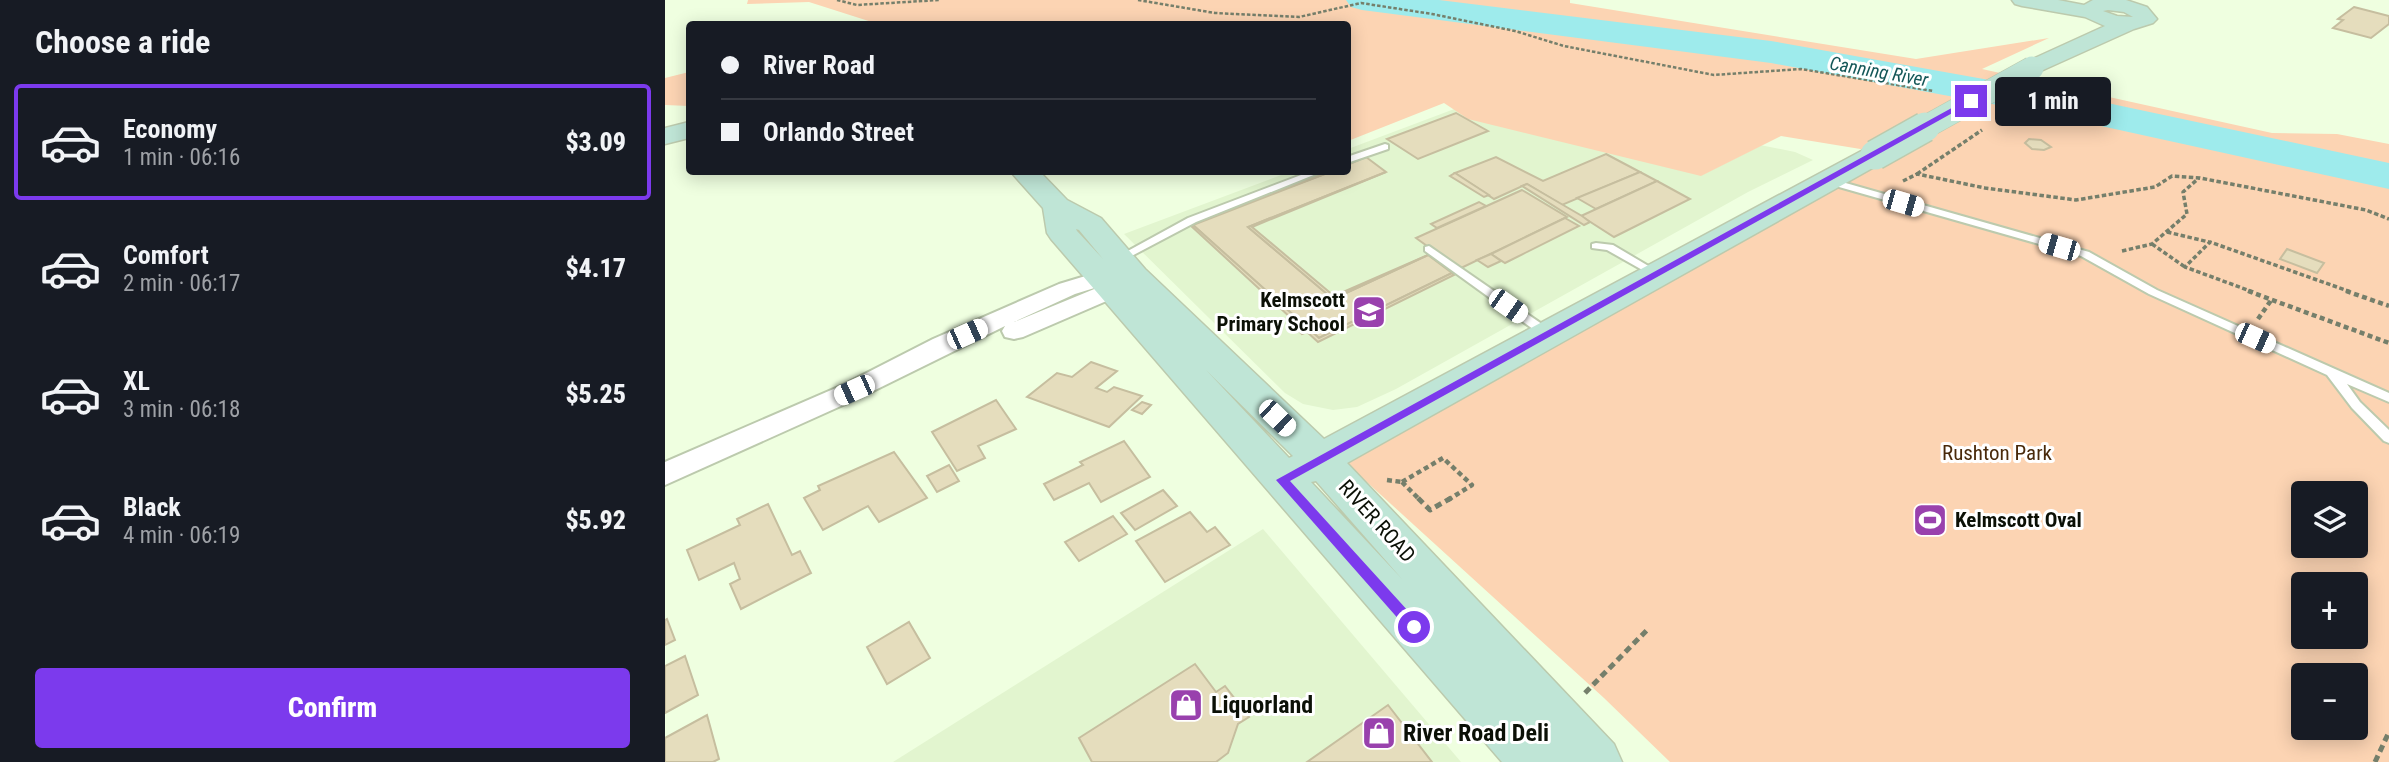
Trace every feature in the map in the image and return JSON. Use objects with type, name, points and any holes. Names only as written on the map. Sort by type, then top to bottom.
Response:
[{"type":"main road","points":[[2022,0],[2118,8]]},
{"type":"main road","points":[[1282,480],[2038,64],[2118,8]]},
{"type":"main road","points":[[2038,64],[2118,8]]},
{"type":"main road","points":[[665,136],[686,131]]},
{"type":"main road","name":"RIVER ROAD","points":[[1028,175],[1056,206],[1062,233],[1117,276],[1320,459],[1595,762]]},
{"type":"main road","name":"RIVER ROAD","points":[[1117,276],[1282,480],[1536,762]]},
{"type":"street","points":[[665,474],[854,390],[945,359],[1117,276]]},
{"type":"lane","points":[[1351,159],[1385,147]]},
{"type":"lane","points":[[1117,276],[1161,238],[1192,220],[1308,175]]},
{"type":"lane","points":[[1828,181],[2085,254],[2153,292],[2389,398]]},
{"type":"lane","points":[[1596,246],[1609,247],[1657,275]]},
{"type":"lane","points":[[1429,249],[1548,334]]},
{"type":"lane","points":[[2332,373],[2357,405],[2389,438]]},
{"type":"path","points":[[837,0],[857,5],[939,0]]},
{"type":"path","points":[[1138,0],[1215,13],[1299,18],[1361,3],[1432,14],[1515,31],[1564,47],[1714,75],[1801,69],[1943,93]]},
{"type":"path","points":[[1897,185],[1986,128]]},
{"type":"path","points":[[1917,174],[1985,188],[2075,200],[2155,187],[2172,176],[2200,178],[2365,209],[2389,219]]},
{"type":"path","points":[[2119,251],[2152,244],[2187,214],[2183,192],[2200,178]]},
{"type":"path","points":[[2166,232],[2210,242],[2389,306]]},
{"type":"path","points":[[2185,267],[2210,242]]},
{"type":"path","points":[[2152,244],[2185,267],[2389,342]]},
{"type":"path","points":[[2296,272],[2299,267]]},
{"type":"path","points":[[2263,311],[2272,299]]},
{"type":"path","points":[[1379,479],[1402,482],[1430,510],[1472,485],[1443,458],[1402,482]]},
{"type":"path","points":[[1582,696],[1648,629]]},
{"type":"path","points":[[2375,762],[2389,732]]},
{"type":"shaded area","name":"Kelmscott Primary School","points":[[1457,108],[1725,138],[1795,152],[1813,160],[1748,192],[1396,389],[1357,407],[1333,410],[1303,404],[1285,393],[1124,234],[1281,175],[1351,175],[1351,148]]},
{"type":"shaded area","points":[[1263,529],[1461,762],[893,762]]},
{"type":"green space","name":"Rushton Park","points":[[748,0],[1570,0],[1570,3],[1916,59],[2049,38],[1982,69],[2272,133],[2337,134],[2389,144],[2389,762],[1670,762],[1604,698],[1347,464],[1897,155],[1781,136],[1701,176],[1468,119],[1444,103],[1351,140],[1351,21],[869,21],[809,2],[747,4]]},
{"type":"green space","points":[[686,73],[686,106],[665,105],[665,78]]},
{"type":"building","points":[[2354,7],[2389,16],[2389,24],[2371,38],[2333,28],[2343,20],[2338,19]]},
{"type":"building","points":[[1456,113],[1488,131],[1418,159],[1387,139]]},
{"type":"building","points":[[2029,139],[2041,140],[2051,147],[2044,150],[2032,149],[2025,143]]},
{"type":"building","points":[[1606,154],[1640,172],[1562,205],[1527,184],[1494,199],[1455,173],[1496,157],[1543,181]]},
{"type":"building","points":[[1366,157],[1386,172],[1248,227],[1333,299],[1428,255],[1452,273],[1319,338],[1193,225],[1322,175],[1351,175],[1351,163]]},
{"type":"building","points":[[1386,172],[1252,227],[1334,296],[1428,255],[1333,299],[1248,227]]},
{"type":"building","points":[[1640,172],[1657,181],[1596,209],[1577,198]]},
{"type":"building","points":[[1455,173],[1489,195],[1484,197],[1450,176]]},
{"type":"building","points":[[1319,175],[1322,175],[1219,213]]},
{"type":"building","points":[[1657,181],[1690,199],[1614,237],[1581,216]]},
{"type":"building","points":[[1527,184],[1590,222],[1584,225],[1522,186]]},
{"type":"building","points":[[1522,190],[1567,217],[1459,269],[1416,238]]},
{"type":"building","points":[[1479,202],[1486,206],[1437,228],[1431,224]]},
{"type":"building","points":[[1565,218],[1579,226],[1505,263],[1491,254]]},
{"type":"building","points":[[1190,225],[1319,338],[1452,273],[1454,275],[1318,342],[1307,332],[1302,334],[1288,321],[1292,319]]},
{"type":"building","points":[[2287,249],[2324,263],[2317,273],[2280,259]]},
{"type":"building","points":[[1491,254],[1501,261],[1488,267],[1477,260]]},
{"type":"building","points":[[1091,362],[1117,371],[1096,388],[1107,392],[1114,387],[1142,396],[1109,427],[1027,397],[1057,373],[1072,377]]},
{"type":"building","points":[[996,400],[1016,429],[978,446],[985,458],[957,471],[932,432]]},
{"type":"building","points":[[1142,402],[1151,405],[1142,414],[1132,410]]},
{"type":"building","points":[[1124,441],[1150,477],[1101,502],[1089,483],[1054,500],[1044,484],[1083,465],[1080,462]]},
{"type":"building","points":[[894,452],[927,498],[879,522],[868,506],[823,530],[804,498],[820,490],[818,486]]},
{"type":"building","points":[[949,465],[959,481],[937,492],[927,476]]},
{"type":"building","points":[[1163,490],[1177,506],[1135,530],[1121,513]]},
{"type":"building","points":[[768,504],[792,555],[800,551],[811,573],[741,609],[730,584],[740,579],[734,563],[699,580],[687,550],[740,525],[737,519]]},
{"type":"building","points":[[1190,512],[1207,532],[1215,527],[1230,545],[1165,582],[1136,541]]},
{"type":"building","points":[[1113,516],[1127,534],[1079,561],[1065,542]]},
{"type":"building","points":[[667,619],[675,640],[665,645],[665,620]]},
{"type":"building","points":[[909,622],[930,658],[887,684],[867,647]]},
{"type":"building","points":[[685,656],[698,695],[665,713],[665,666]]},
{"type":"building","name":"Liquorland","points":[[1195,664],[1216,692],[1225,686],[1249,717],[1238,724],[1228,753],[1216,762],[1092,762],[1079,738]]},
{"type":"building","name":"River Road Deli","points":[[1388,705],[1432,762],[1307,762]]},
{"type":"building","points":[[707,715],[719,759],[713,762],[665,762],[665,738]]},
{"type":"waterway","name":"Canning River","points":[[1362,0],[1771,52],[2051,103],[2389,176]]},
{"type":"place","name":"Kelmscott Primary School","points":[[1369,312]]},
{"type":"place","name":"Kelmscott Oval","points":[[1930,520]]},
{"type":"place","name":"Liquorland","points":[[1186,705]]},
{"type":"place","name":"River Road Deli","points":[[1379,733]]},
{"type":"route","points":[[1414,627],[1282,480],[1971,101]]}]
